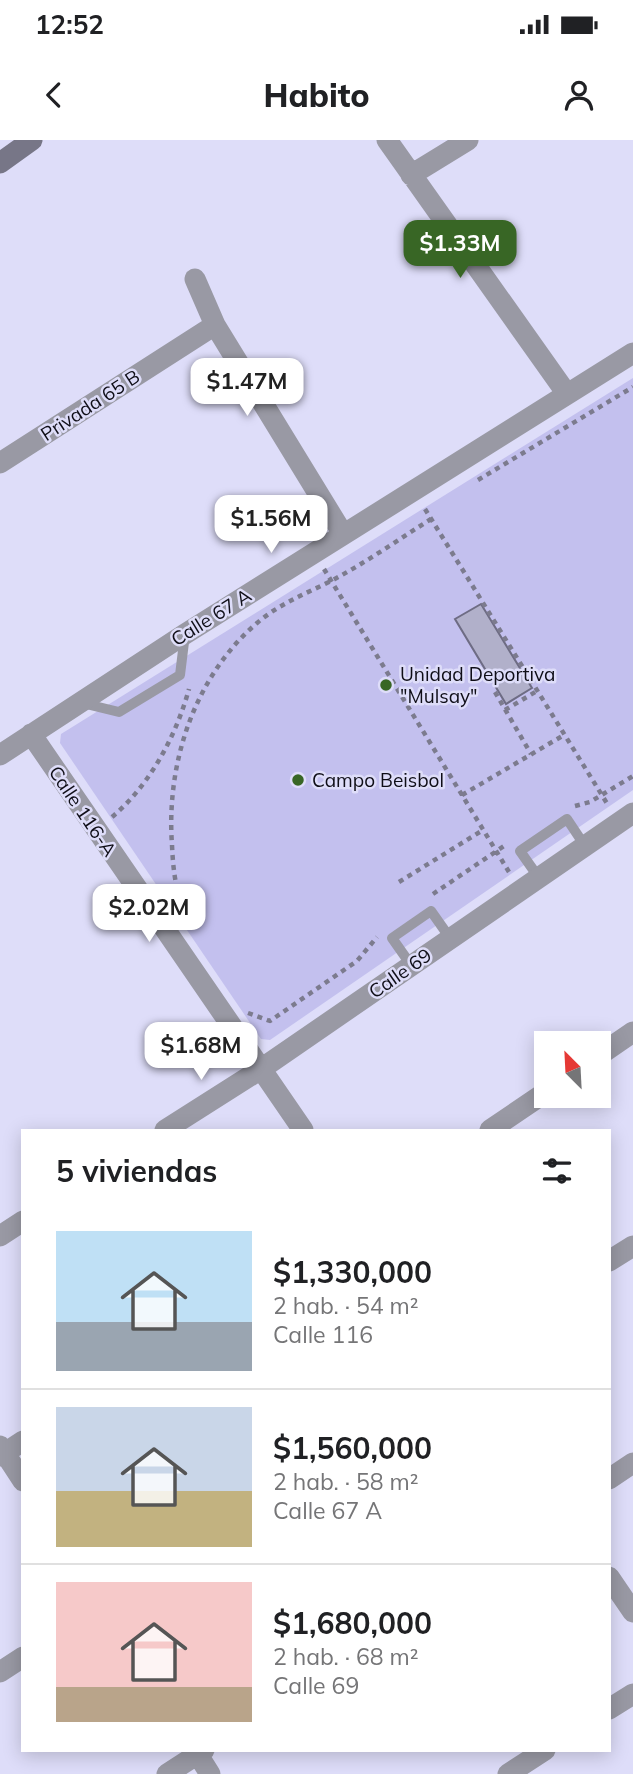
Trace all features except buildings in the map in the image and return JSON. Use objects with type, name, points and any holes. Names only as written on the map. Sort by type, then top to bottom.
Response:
[{"type":"main road","points":[[0,163],[32,140]]},
{"type":"street","points":[[387,140],[567,394]]},
{"type":"street","points":[[411,175],[468,140]]},
{"type":"street","points":[[195,279],[215,325],[343,534]]},
{"type":"street","name":"Privada 65 B","points":[[0,463],[215,325]]},
{"type":"street","name":"Calle 67 A","points":[[0,755],[185,634],[633,353]]},
{"type":"street","name":"Calle 116-A","points":[[30,734],[302,1129]]},
{"type":"street","name":"Calle 69","points":[[167,1129],[261,1069],[633,813]]},
{"type":"street","points":[[611,1047],[633,1032]]},
{"type":"street","points":[[492,1129],[534,1100]]},
{"type":"street","points":[[0,1236],[21,1222]]},
{"type":"street","points":[[611,1260],[633,1246]]},
{"type":"street","points":[[21,1442],[2,1451],[21,1478]]},
{"type":"street","points":[[611,1478],[633,1463]]},
{"type":"street","points":[[611,1580],[633,1612]]},
{"type":"street","points":[[0,1672],[21,1658]]},
{"type":"street","points":[[611,1708],[633,1694]]},
{"type":"street","points":[[167,1774],[198,1752]]},
{"type":"street","points":[[199,1752],[210,1774]]},
{"type":"street","points":[[508,1774],[542,1752]]},
{"type":"lane","points":[[79,702],[120,712],[180,675],[185,634]]},
{"type":"lane","points":[[539,878],[520,851],[567,819],[585,846]]},
{"type":"lane","points":[[411,965],[392,938],[431,911],[450,938]]},
{"type":"path","points":[[472,483],[633,387]]},
{"type":"path","points":[[421,503],[610,809]]},
{"type":"path","points":[[426,511],[437,504]]},
{"type":"path","points":[[189,923],[175,879],[171,828],[174,778],[183,735],[214,675],[241,638],[275,610],[331,580],[431,519]]},
{"type":"path","points":[[322,565],[512,877]]},
{"type":"path","points":[[108,820],[138,791],[154,769],[167,744],[191,681]]},
{"type":"path","points":[[505,710],[537,691]]},
{"type":"path","points":[[495,692],[531,754]]},
{"type":"path","points":[[462,795],[564,735]]},
{"type":"path","points":[[570,807],[590,802],[633,776]]},
{"type":"path","points":[[399,883],[483,830]]},
{"type":"path","points":[[431,895],[507,845]]},
{"type":"path","points":[[241,1002],[247,1013],[270,1021],[357,961],[380,934]]},
{"type":"shaded area","name":"Unidad Deportiva \"Mulsay\"","points":[[633,378],[633,790],[270,1040],[261,1039],[60,743],[61,734]]},
{"type":"place","name":"Unidad Deportiva \"Mulsay\"","points":[[386,685]]},
{"type":"place","name":"Campo Beisbol","points":[[298,780]]}]
